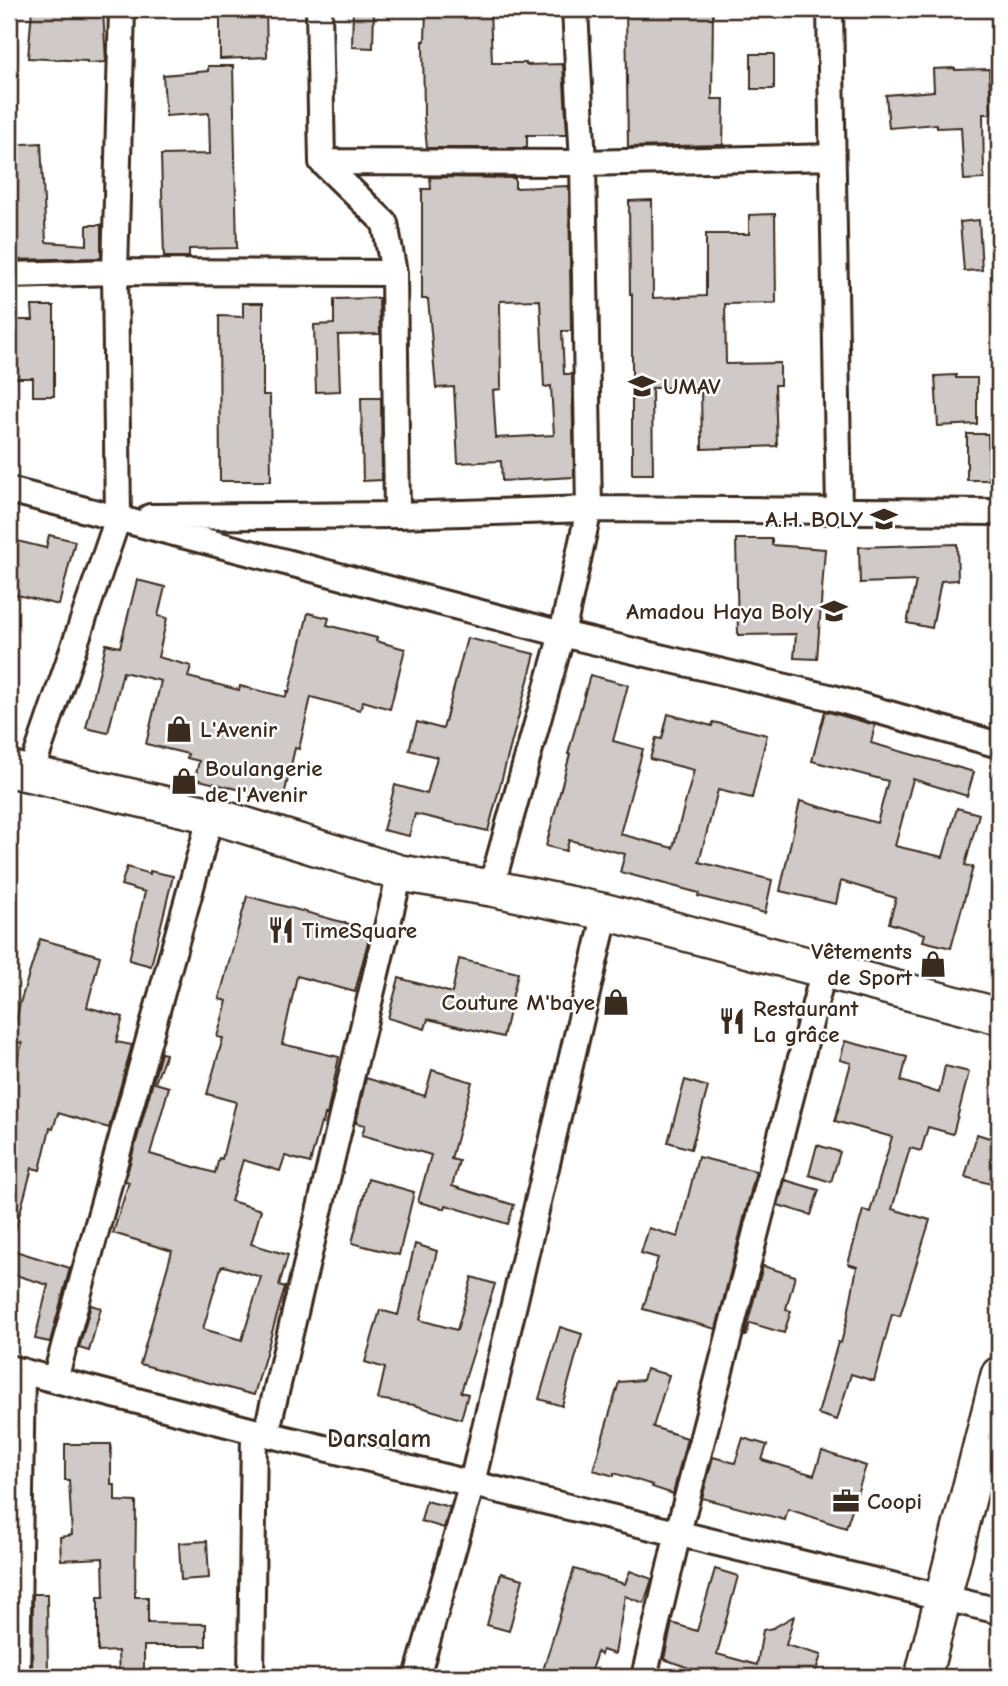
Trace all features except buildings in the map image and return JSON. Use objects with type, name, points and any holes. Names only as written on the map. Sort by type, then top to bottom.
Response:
[{"type":"street","points":[[122,9],[115,272],[118,518],[19,772],[211,815],[400,873],[491,888],[606,912],[999,1016]]},
{"type":"street","points":[[319,9],[322,162],[385,223],[394,273],[397,515]]},
{"type":"street","points":[[491,888],[562,634],[589,509],[583,163],[575,9]]},
{"type":"street","points":[[830,9],[839,511]]},
{"type":"street","points":[[322,162],[583,163],[832,157]]},
{"type":"street","points":[[9,275],[115,272],[394,273]]},
{"type":"street","points":[[9,490],[562,634],[833,698],[999,745]]},
{"type":"street","points":[[118,518],[397,515],[589,509],[999,512]]},
{"type":"street","points":[[55,1379],[211,815]]},
{"type":"street","points":[[251,1677],[260,1433],[400,873]]},
{"type":"street","points":[[417,1677],[472,1483],[606,912]]},
{"type":"street","points":[[644,1677],[678,1533],[824,968]]},
{"type":"street","points":[[17,1677],[15,1370],[260,1433],[999,1611]]},
{"type":"street","points":[[923,1677],[999,1375]]},
{"type":"place","name":"UMAV","points":[[642,386]]},
{"type":"place","name":"A.H. BOLY","points":[[884,519]]},
{"type":"place","name":"Amadou Haya Boly","points":[[834,611]]},
{"type":"place","name":"L'Avenir","points":[[179,729]]},
{"type":"place","name":"Boulangerie de l'Avenir","points":[[184,781]]},
{"type":"place","name":"TimeSquare","points":[[281,930]]},
{"type":"place","name":"Vêtements de Sport","points":[[933,964]]},
{"type":"place","name":"Couture M'baye","points":[[616,1002]]},
{"type":"place","name":"Restaurant La grâce","points":[[732,1021]]},
{"type":"place","name":"Coopi","points":[[846,1501]]},
{"type":"district","name":"Darsalam","points":[[379,1438]]}]
